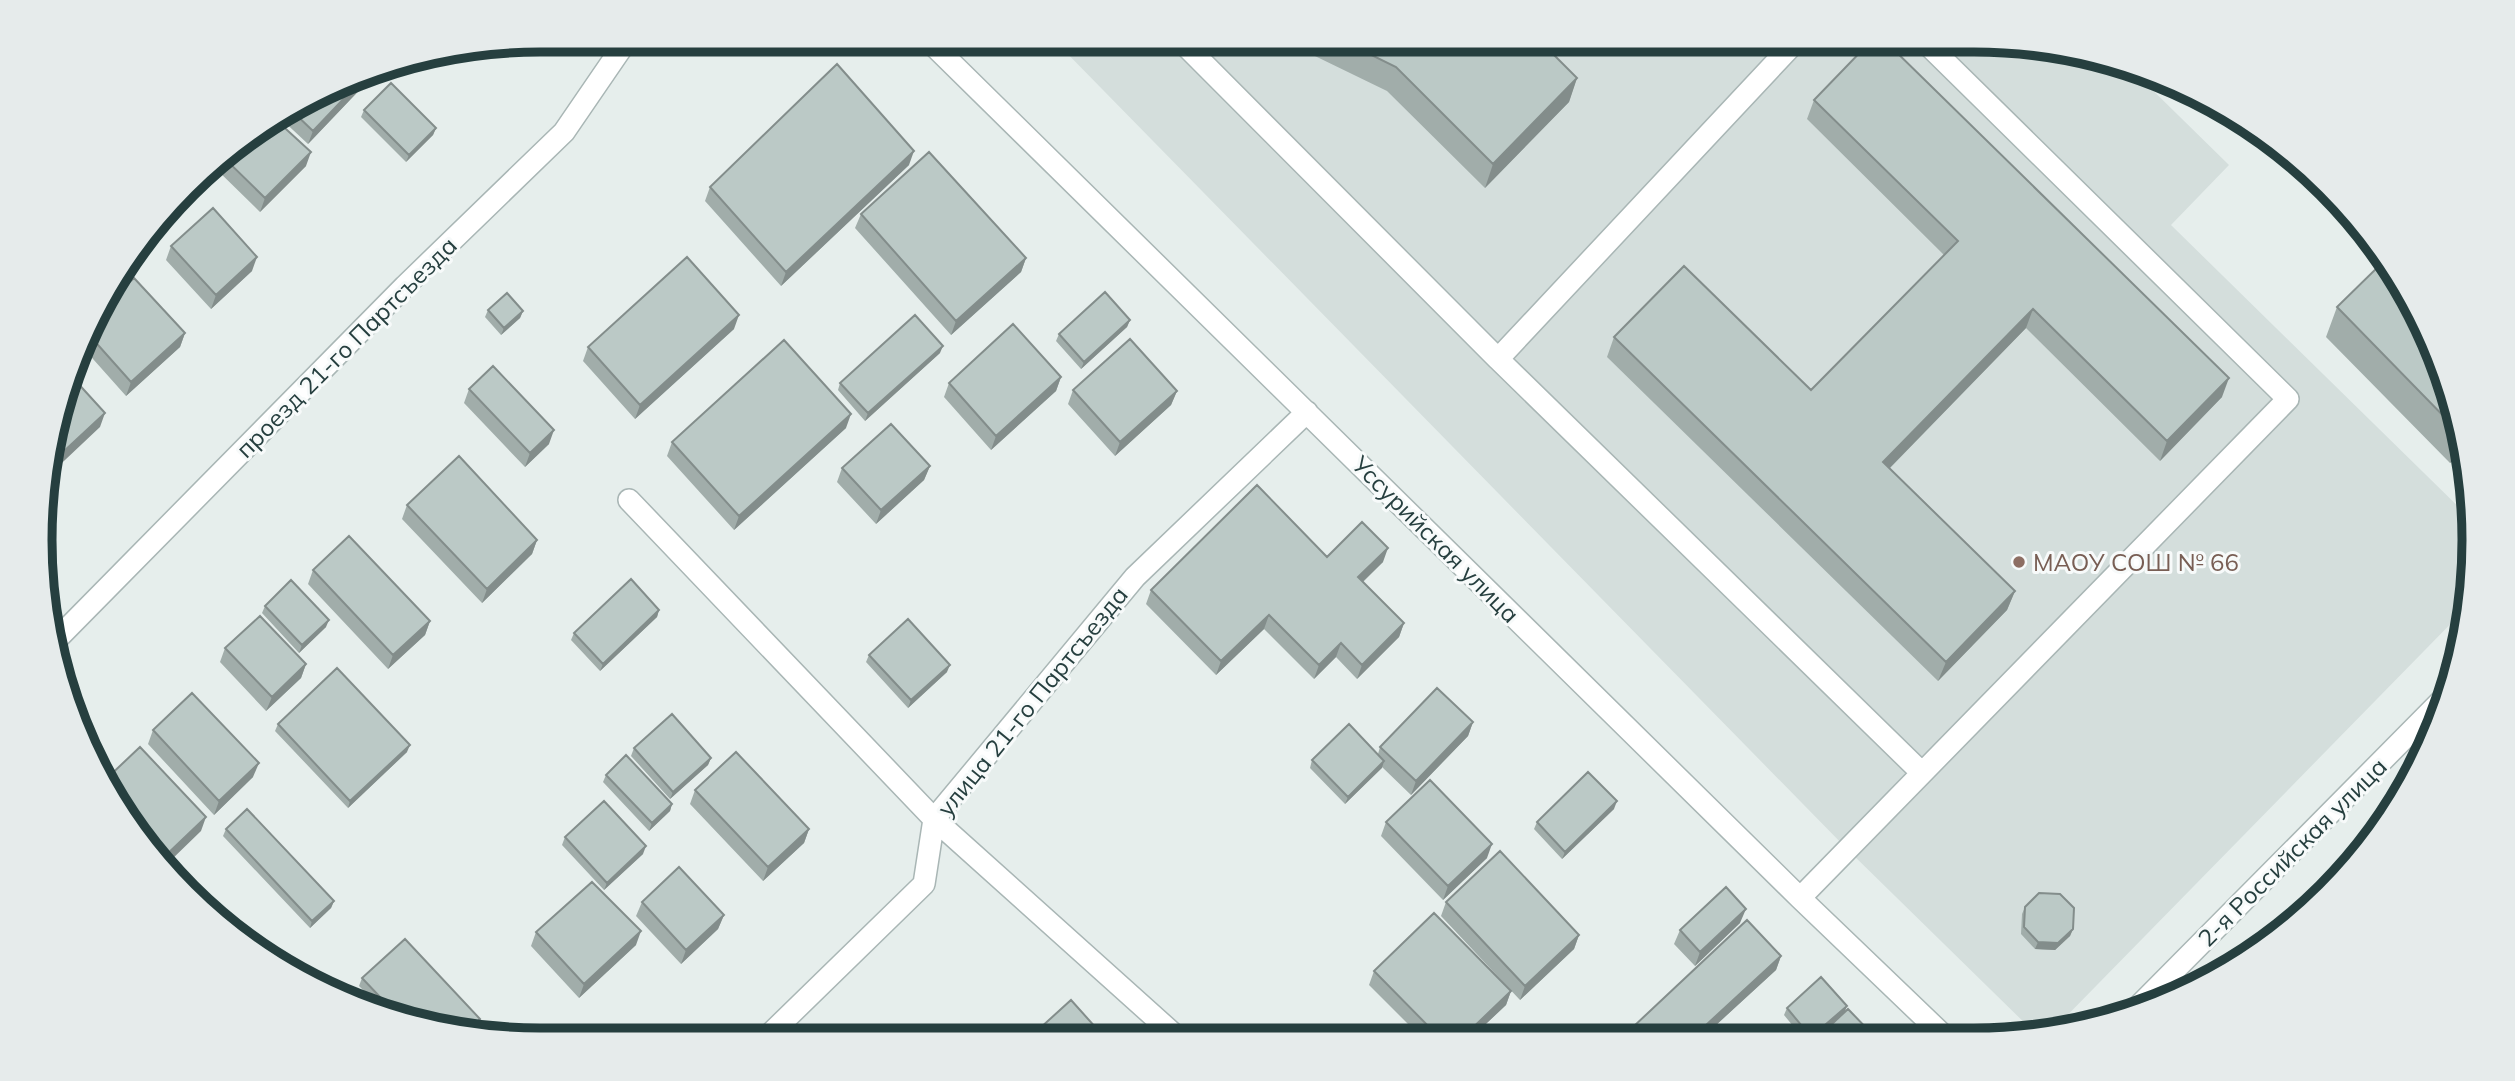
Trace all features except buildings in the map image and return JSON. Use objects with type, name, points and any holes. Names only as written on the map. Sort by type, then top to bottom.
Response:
[{"type":"street","name":"проезд 21-го Партсъезда","points":[[62,634],[405,286],[564,132],[619,52]]},
{"type":"street","name":"Уссурийская улица","points":[[940,52],[1800,898],[1936,1028]]},
{"type":"street","points":[[1192,52],[1498,359],[1922,773]]},
{"type":"street","points":[[1498,359],[1786,52]]},
{"type":"street","points":[[1800,898],[2288,398],[1935,52]]},
{"type":"street","name":"улица 21-го Партсъезда","points":[[776,1028],[924,884],[934,818],[1135,577],[1307,412]]},
{"type":"street","points":[[629,500],[934,818],[1167,1028]]},
{"type":"street","name":"2-я Российская улица","points":[[2149,996],[2432,711]]},
{"type":"shaded area","name":"МАОУ СОШ № 66","points":[[1066,52],[1974,52],[2038,57],[2101,69],[2147,84],[2229,165],[2171,225],[2461,509],[2461,572],[2456,619],[2063,1020],[2027,1025],[1848,850]]},
{"type":"place","name":"МАОУ СОШ № 66","points":[[2019,562]]}]
